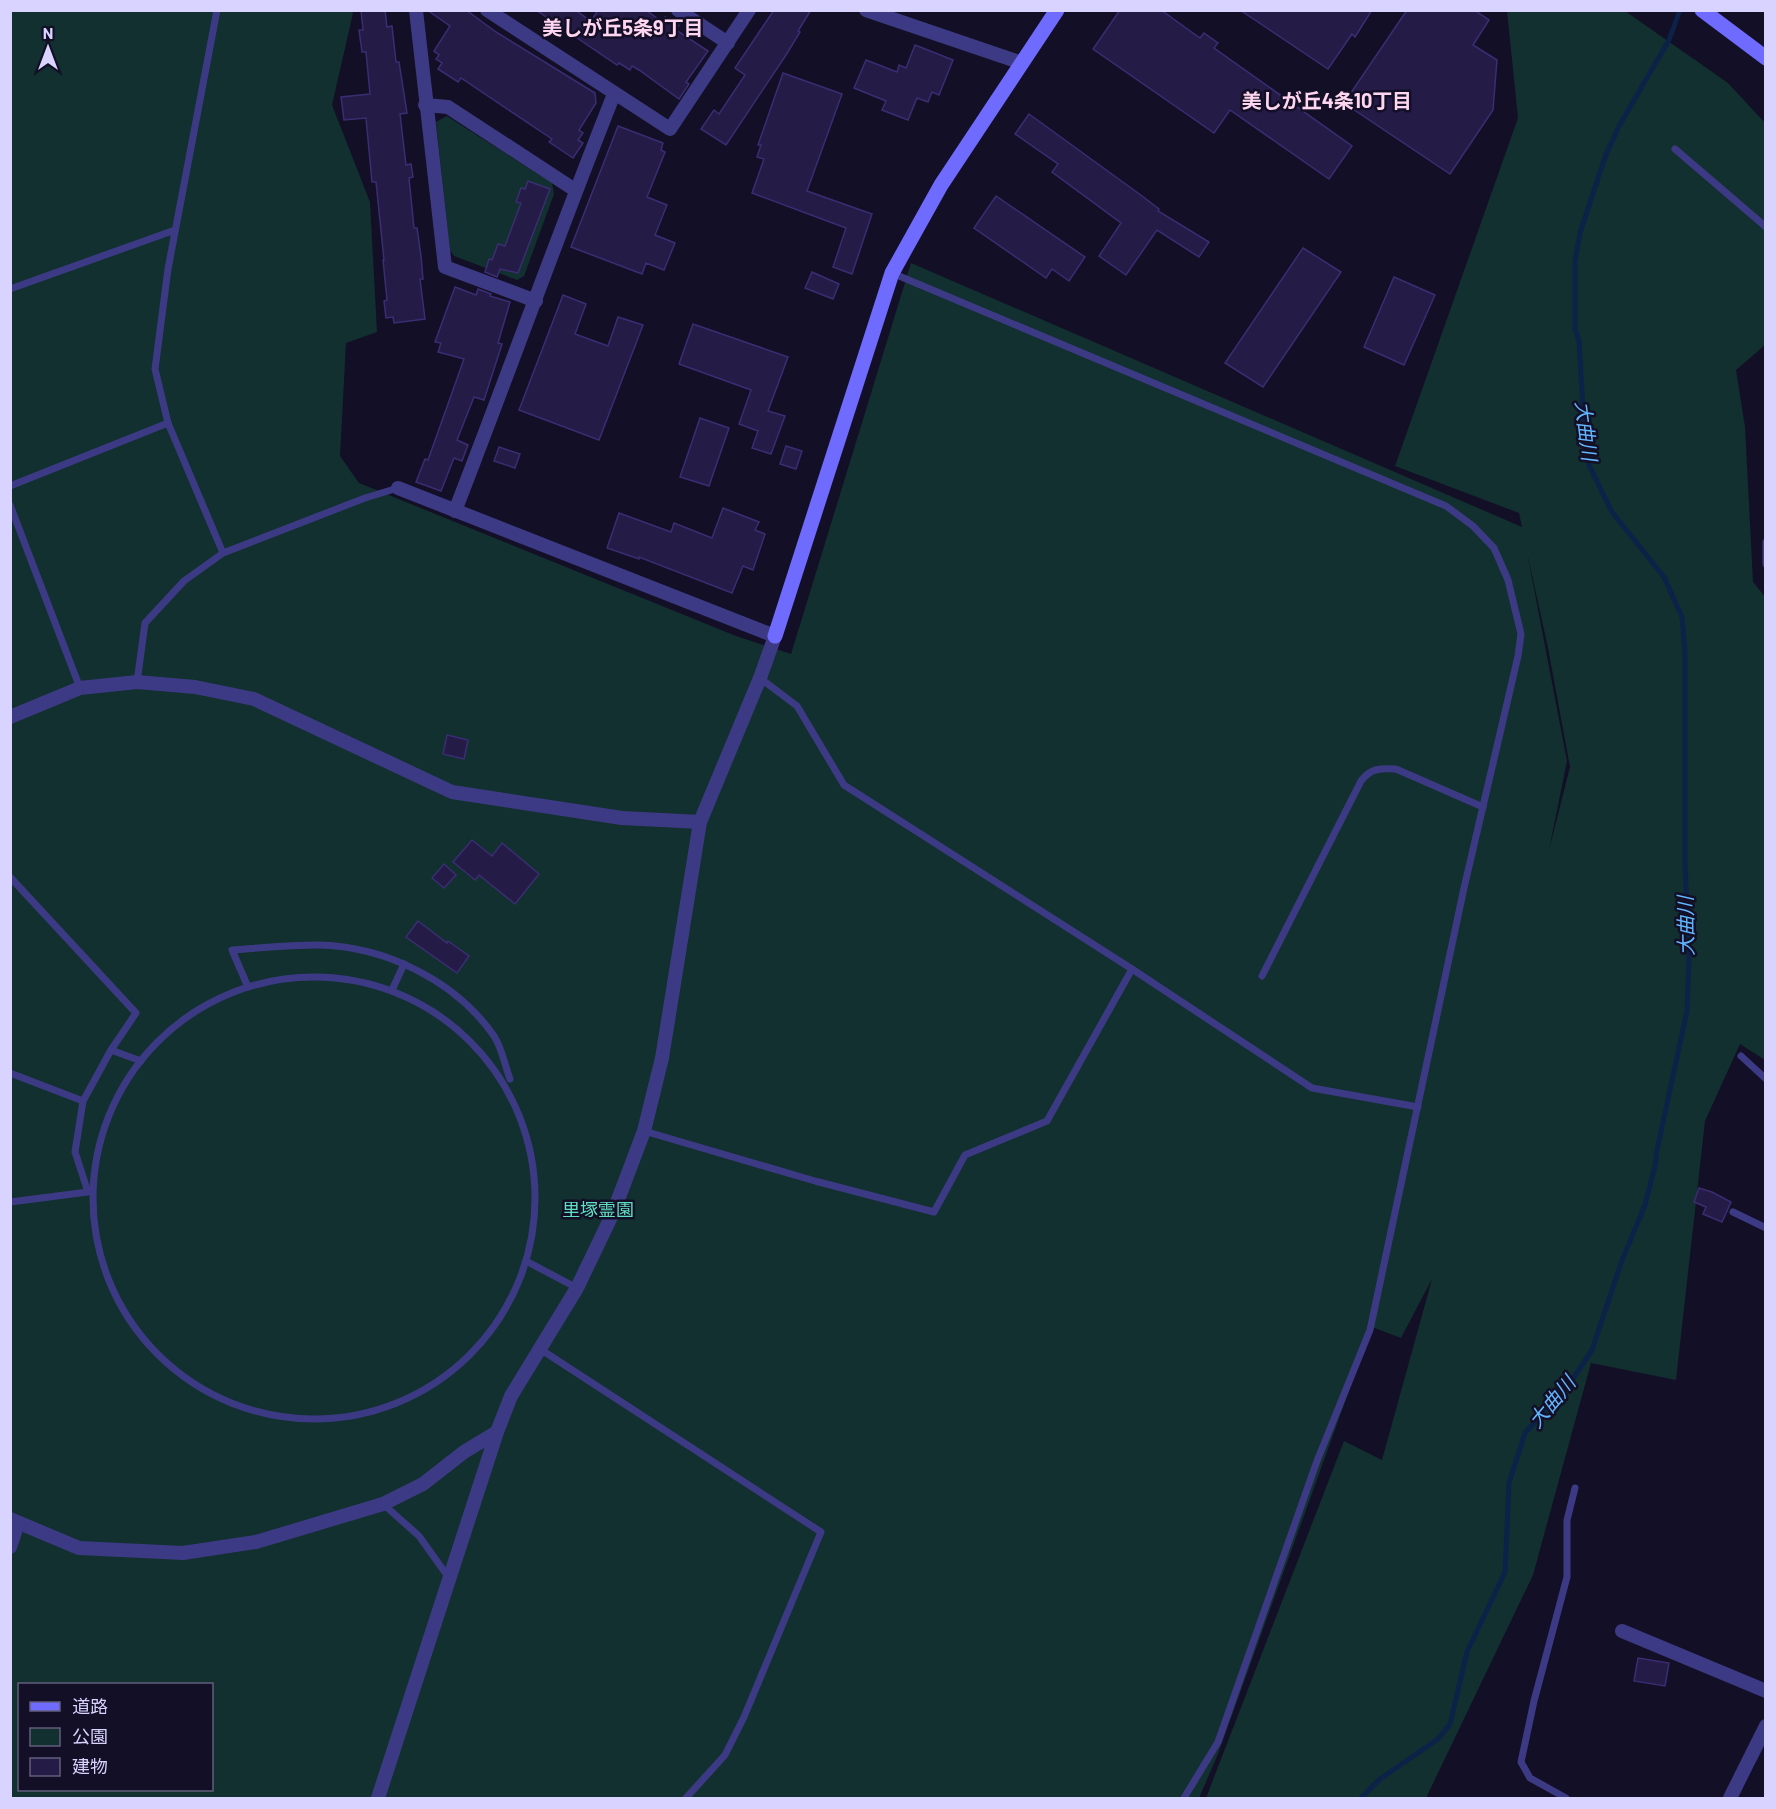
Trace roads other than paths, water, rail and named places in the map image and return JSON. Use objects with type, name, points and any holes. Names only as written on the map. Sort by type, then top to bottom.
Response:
[{"type":"street","points":[[416,10],[445,267],[536,301]]},
{"type":"street","points":[[487,10],[670,129],[749,10]]},
{"type":"street","points":[[678,10],[728,43]]},
{"type":"street","points":[[866,10],[1022,63]]},
{"type":"street","points":[[378,1798],[497,1432],[511,1396],[577,1288],[613,1213],[644,1131],[662,1058],[700,822],[775,636],[892,273],[940,185],[1057,10]]},
{"type":"street","points":[[1702,10],[1766,58]]},
{"type":"street","points":[[455,511],[536,301],[575,190],[614,94]]},
{"type":"street","points":[[425,105],[448,107],[575,190]]},
{"type":"street","points":[[398,488],[775,636]]},
{"type":"street","points":[[10,717],[80,688],[137,682],[195,687],[254,699],[452,792],[622,818],[700,822]]},
{"type":"street","points":[[10,1547],[14,1521],[79,1548],[183,1553],[256,1542],[383,1504],[423,1484],[464,1452],[497,1432]]},
{"type":"street","points":[[1622,1631],[1766,1691]]},
{"type":"street","points":[[1730,1798],[1766,1726]]},
{"type":"lane","points":[[217,10],[168,269],[155,369],[168,423],[223,554]]},
{"type":"lane","points":[[1675,149],[1766,227]]},
{"type":"lane","points":[[10,289],[175,230]]},
{"type":"lane","points":[[892,273],[1446,506],[1473,526],[1494,548],[1508,580],[1521,634],[1370,1330],[1317,1461],[1218,1742],[1184,1798]]},
{"type":"lane","points":[[10,486],[168,423]]},
{"type":"lane","points":[[137,682],[145,623],[184,581],[223,554],[365,498],[398,488]]},
{"type":"lane","points":[[10,505],[80,688]]},
{"type":"lane","points":[[1766,542],[1766,564]]},
{"type":"lane","points":[[760,678],[797,706],[844,785],[1132,969],[1312,1088],[1418,1107]]},
{"type":"lane","points":[[1262,976],[1361,781],[1369,771],[1381,768],[1396,769],[1483,807]]},
{"type":"lane","points":[[10,877],[136,1012],[111,1050],[83,1101],[75,1152],[88,1192],[90,1228],[99,1275],[142,1343],[203,1388],[275,1414],[340,1418],[407,1399],[465,1358],[505,1305],[526,1261],[537,1218],[538,1179],[528,1126],[495,1038],[467,1004],[437,982],[404,964],[366,951],[319,945],[232,950],[248,987]]},
{"type":"lane","points":[[392,990],[404,964]]},
{"type":"lane","points":[[644,1131],[815,1181],[934,1212],[965,1155],[1047,1121],[1132,969]]},
{"type":"lane","points":[[88,1192],[107,1119],[141,1061],[180,1022],[212,1002],[248,987],[309,977],[392,990],[452,1026],[511,1081]]},
{"type":"lane","points":[[111,1050],[141,1061]]},
{"type":"lane","points":[[1741,1056],[1766,1079]]},
{"type":"lane","points":[[10,1074],[83,1101]]},
{"type":"lane","points":[[10,1202],[88,1192]]},
{"type":"lane","points":[[1733,1212],[1766,1228]]},
{"type":"lane","points":[[526,1261],[577,1288]]},
{"type":"lane","points":[[540,1349],[821,1532],[744,1717],[725,1755],[686,1798]]},
{"type":"lane","points":[[1566,1798],[1530,1778],[1521,1762],[1534,1701],[1568,1577],[1567,1520],[1575,1488]]},
{"type":"lane","points":[[383,1504],[419,1536],[449,1578]]},
{"type":"waterway","name":"大曲川","points":[[1361,1798],[1380,1779],[1438,1739],[1450,1724],[1467,1652],[1505,1572],[1509,1483],[1525,1433],[1572,1380],[1592,1350],[1622,1260],[1645,1205],[1687,1011],[1689,959],[1685,862],[1685,653],[1682,617],[1664,577],[1612,512],[1589,465],[1585,445],[1579,341],[1575,329],[1575,261],[1580,233],[1605,157],[1619,126],[1669,40],[1680,10]]},
{"type":"district","name":"美しが丘5条9丁目","points":[[623,28]]},
{"type":"district","name":"美しが丘4条10丁目","points":[[1327,101]]},
{"type":"park label","name":"里塚霊園","points":[[598,1210]]}]
